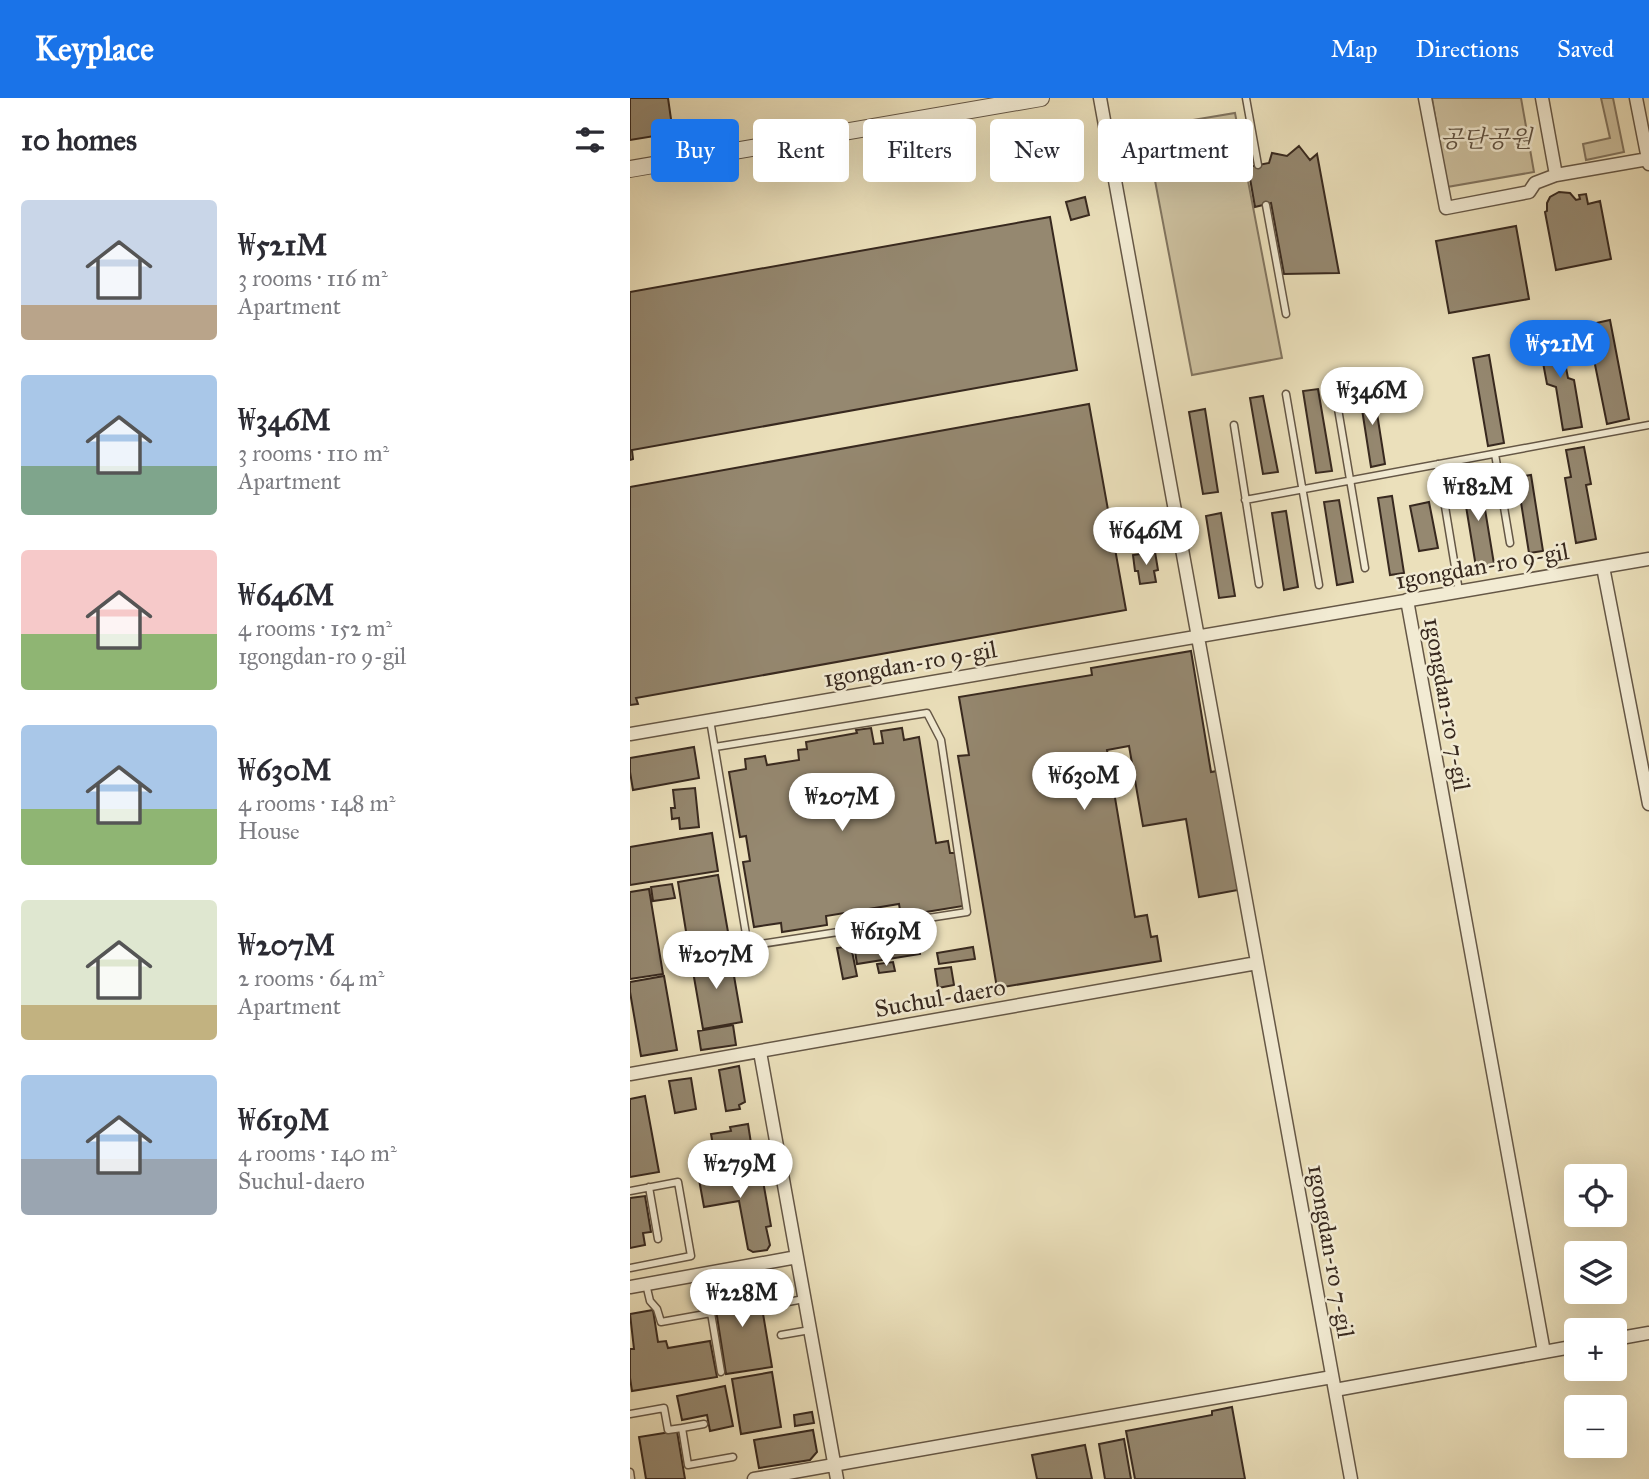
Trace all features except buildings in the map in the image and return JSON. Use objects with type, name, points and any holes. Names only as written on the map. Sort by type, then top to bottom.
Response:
[{"type":"street","points":[[630,170],[1041,98]]},
{"type":"street","points":[[1100,98],[1198,636]]},
{"type":"street","points":[[1426,98],[1446,208],[1529,192],[1535,183],[1556,175],[1648,162],[1641,105]]},
{"type":"street","points":[[1542,98],[1556,175]]},
{"type":"street","name":"1gongdan-ro 9-gil","points":[[630,734],[1649,559]]},
{"type":"street","points":[[1603,567],[1649,804]]},
{"type":"street","name":"1gongdan-ro 7-gil","points":[[1407,600],[1544,1352]]},
{"type":"street","name":"1gongdan-ro 7-gil","points":[[1198,636],[1351,1479]]},
{"type":"street","name":"Suchul-daero","points":[[630,1074],[1257,963]]},
{"type":"street","points":[[760,1052],[837,1479]]},
{"type":"street","points":[[630,1287],[797,1257]]},
{"type":"street","points":[[1627,1337],[1649,1332]]},
{"type":"street","points":[[754,1479],[803,1475],[834,1465],[1333,1383],[1564,1348]]},
{"type":"lane","points":[[1246,98],[1258,165]]},
{"type":"lane","points":[[1266,205],[1286,314]]},
{"type":"lane","points":[[1335,391],[1365,568]]},
{"type":"lane","points":[[1286,394],[1319,585]]},
{"type":"lane","points":[[1234,425],[1259,584]]},
{"type":"lane","points":[[1245,500],[1649,425]]},
{"type":"lane","points":[[1495,454],[1510,543]]},
{"type":"lane","points":[[1438,464],[1459,592]]},
{"type":"lane","points":[[710,720],[748,946],[967,912],[941,740],[927,713],[715,747]]},
{"type":"lane","points":[[630,1191],[678,1182],[691,1256],[630,1268]]},
{"type":"lane","points":[[649,1187],[659,1239]]},
{"type":"lane","points":[[646,1284],[650,1301],[657,1309],[662,1322],[710,1313],[721,1372]]},
{"type":"lane","points":[[777,1304],[804,1299]]},
{"type":"lane","points":[[781,1335],[810,1330]]},
{"type":"lane","points":[[630,1414],[664,1408],[668,1430],[704,1424]]},
{"type":"lane","points":[[682,1428],[688,1465],[733,1457]]},
{"type":"lane","points":[[630,1472],[631,1479]]},
{"type":"green space","name":"공단공원","points":[[1432,98],[1521,98],[1534,172],[1447,187]]},
{"type":"green space","points":[[1601,98],[1613,98],[1624,152],[1586,160],[1583,144],[1610,138]]},
{"type":"green space","points":[[1235,113],[1236,119],[1199,119]]},
{"type":"green space","points":[[1155,182],[1248,182],[1282,358],[1192,375]]}]
